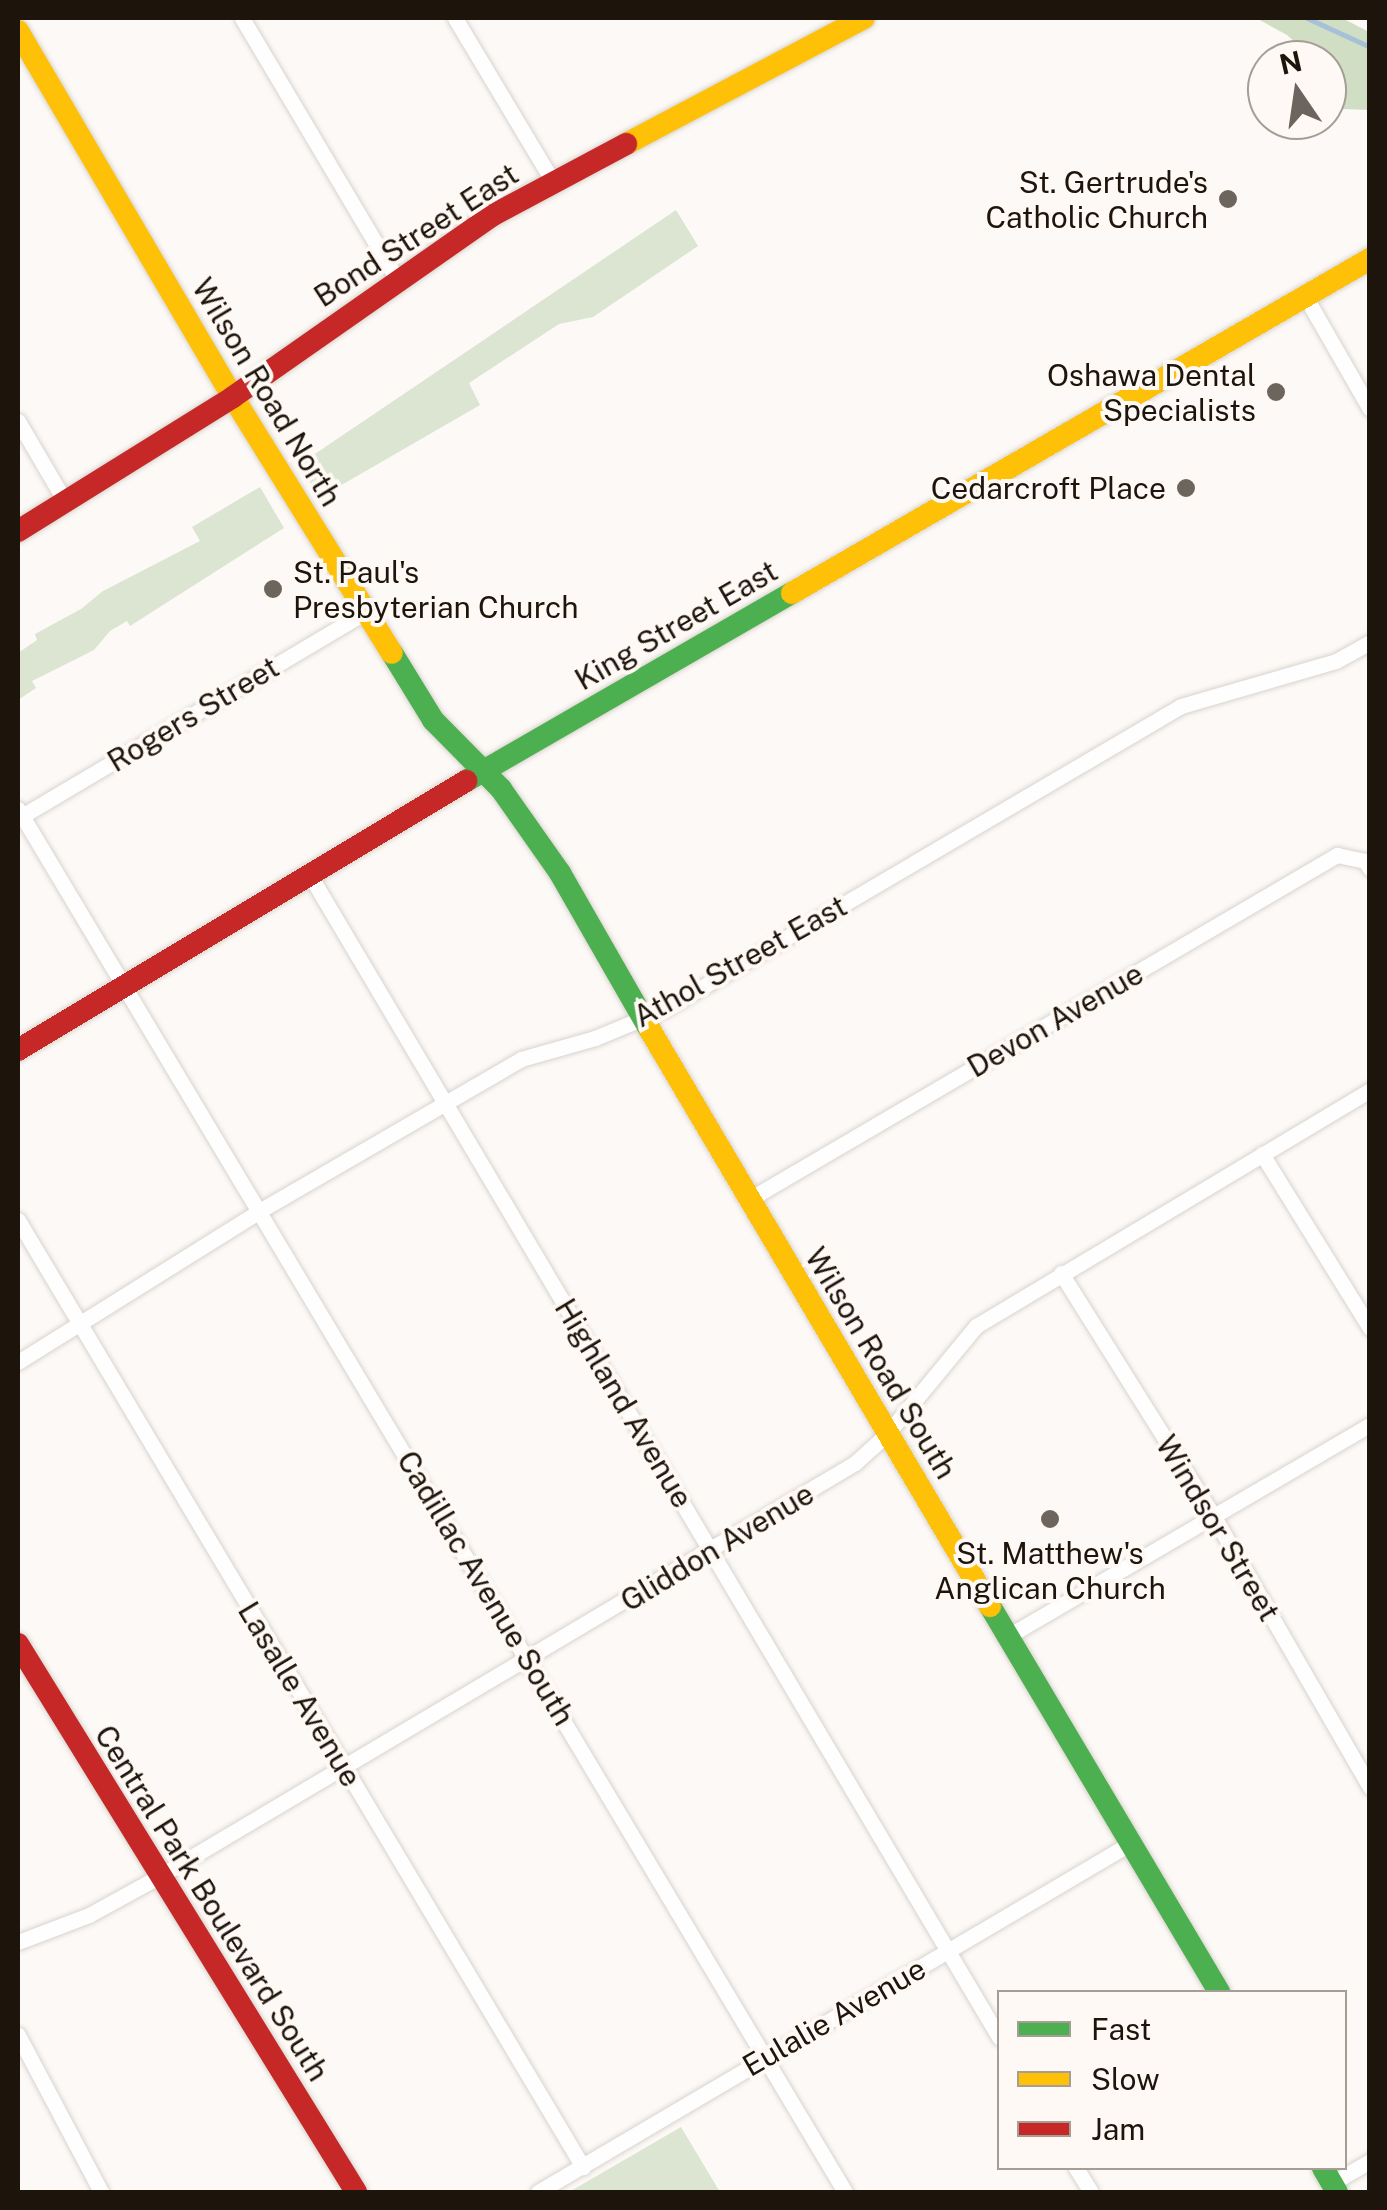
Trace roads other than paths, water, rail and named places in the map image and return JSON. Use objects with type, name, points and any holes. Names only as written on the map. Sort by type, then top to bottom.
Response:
[{"type":"main road","name":"Bond Street East","points":[[18,531],[233,396],[492,214],[864,18]]},
{"type":"main road","name":"Wilson Road North","points":[[18,31],[233,396],[433,720],[484,770]]},
{"type":"main road","name":"King Street East","points":[[18,1050],[308,872],[1370,259]]},
{"type":"main road","name":"Wilson Road South","points":[[484,770],[548,854],[748,1200],[1218,1990]]},
{"type":"main road","name":"Central Park Boulevard South","points":[[18,1644],[158,1877],[356,2192]]},
{"type":"street","points":[[242,18],[397,280]]},
{"type":"street","points":[[455,18],[552,182]]},
{"type":"street","points":[[1304,296],[1370,409]]},
{"type":"street","points":[[18,420],[66,503]]},
{"type":"street","name":"Rogers Street","points":[[20,812],[366,612]]},
{"type":"street","name":"Athol Street East","points":[[18,1362],[261,1210],[446,1102],[538,1051],[595,1038],[643,1018],[1181,706],[1336,661],[1370,642]]},
{"type":"street","name":"Cadillac Avenue South","points":[[20,812],[844,2192]]},
{"type":"street","name":"Devon Avenue","points":[[748,1200],[1337,854],[1367,865]]},
{"type":"street","name":"Highland Avenue","points":[[308,872],[997,2032]]},
{"type":"street","name":"Gliddon Avenue","points":[[18,1942],[89,1915],[346,1770],[856,1463],[887,1434],[976,1326],[1370,1090]]},
{"type":"street","points":[[1262,1154],[1370,1328]]},
{"type":"street","name":"Lasalle Avenue","points":[[18,1220],[583,2167]]},
{"type":"street","name":"Windsor Street","points":[[1061,1273],[1214,1516],[1370,1787]]},
{"type":"street","points":[[1010,1636],[1370,1425]]},
{"type":"street","name":"Eulalie Avenue","points":[[538,2192],[1131,1843]]},
{"type":"street","points":[[18,2035],[101,2192]]},
{"type":"street","points":[[1331,2181],[1370,2161]]},
{"type":"street","points":[[1077,2170],[1091,2192]]},
{"type":"waterway","points":[[1307,18],[1370,47]]},
{"type":"place","name":"St. Gertrude's Catholic Church","points":[[1228,199]]},
{"type":"place","name":"Oshawa Dental Specialists","points":[[1276,392]]},
{"type":"place","name":"Cedarcroft Place","points":[[1186,488]]},
{"type":"place","name":"St. Paul's Presbyterian Church","points":[[273,589]]},
{"type":"place","name":"St. Matthew's Anglican Church","points":[[1050,1519]]}]
